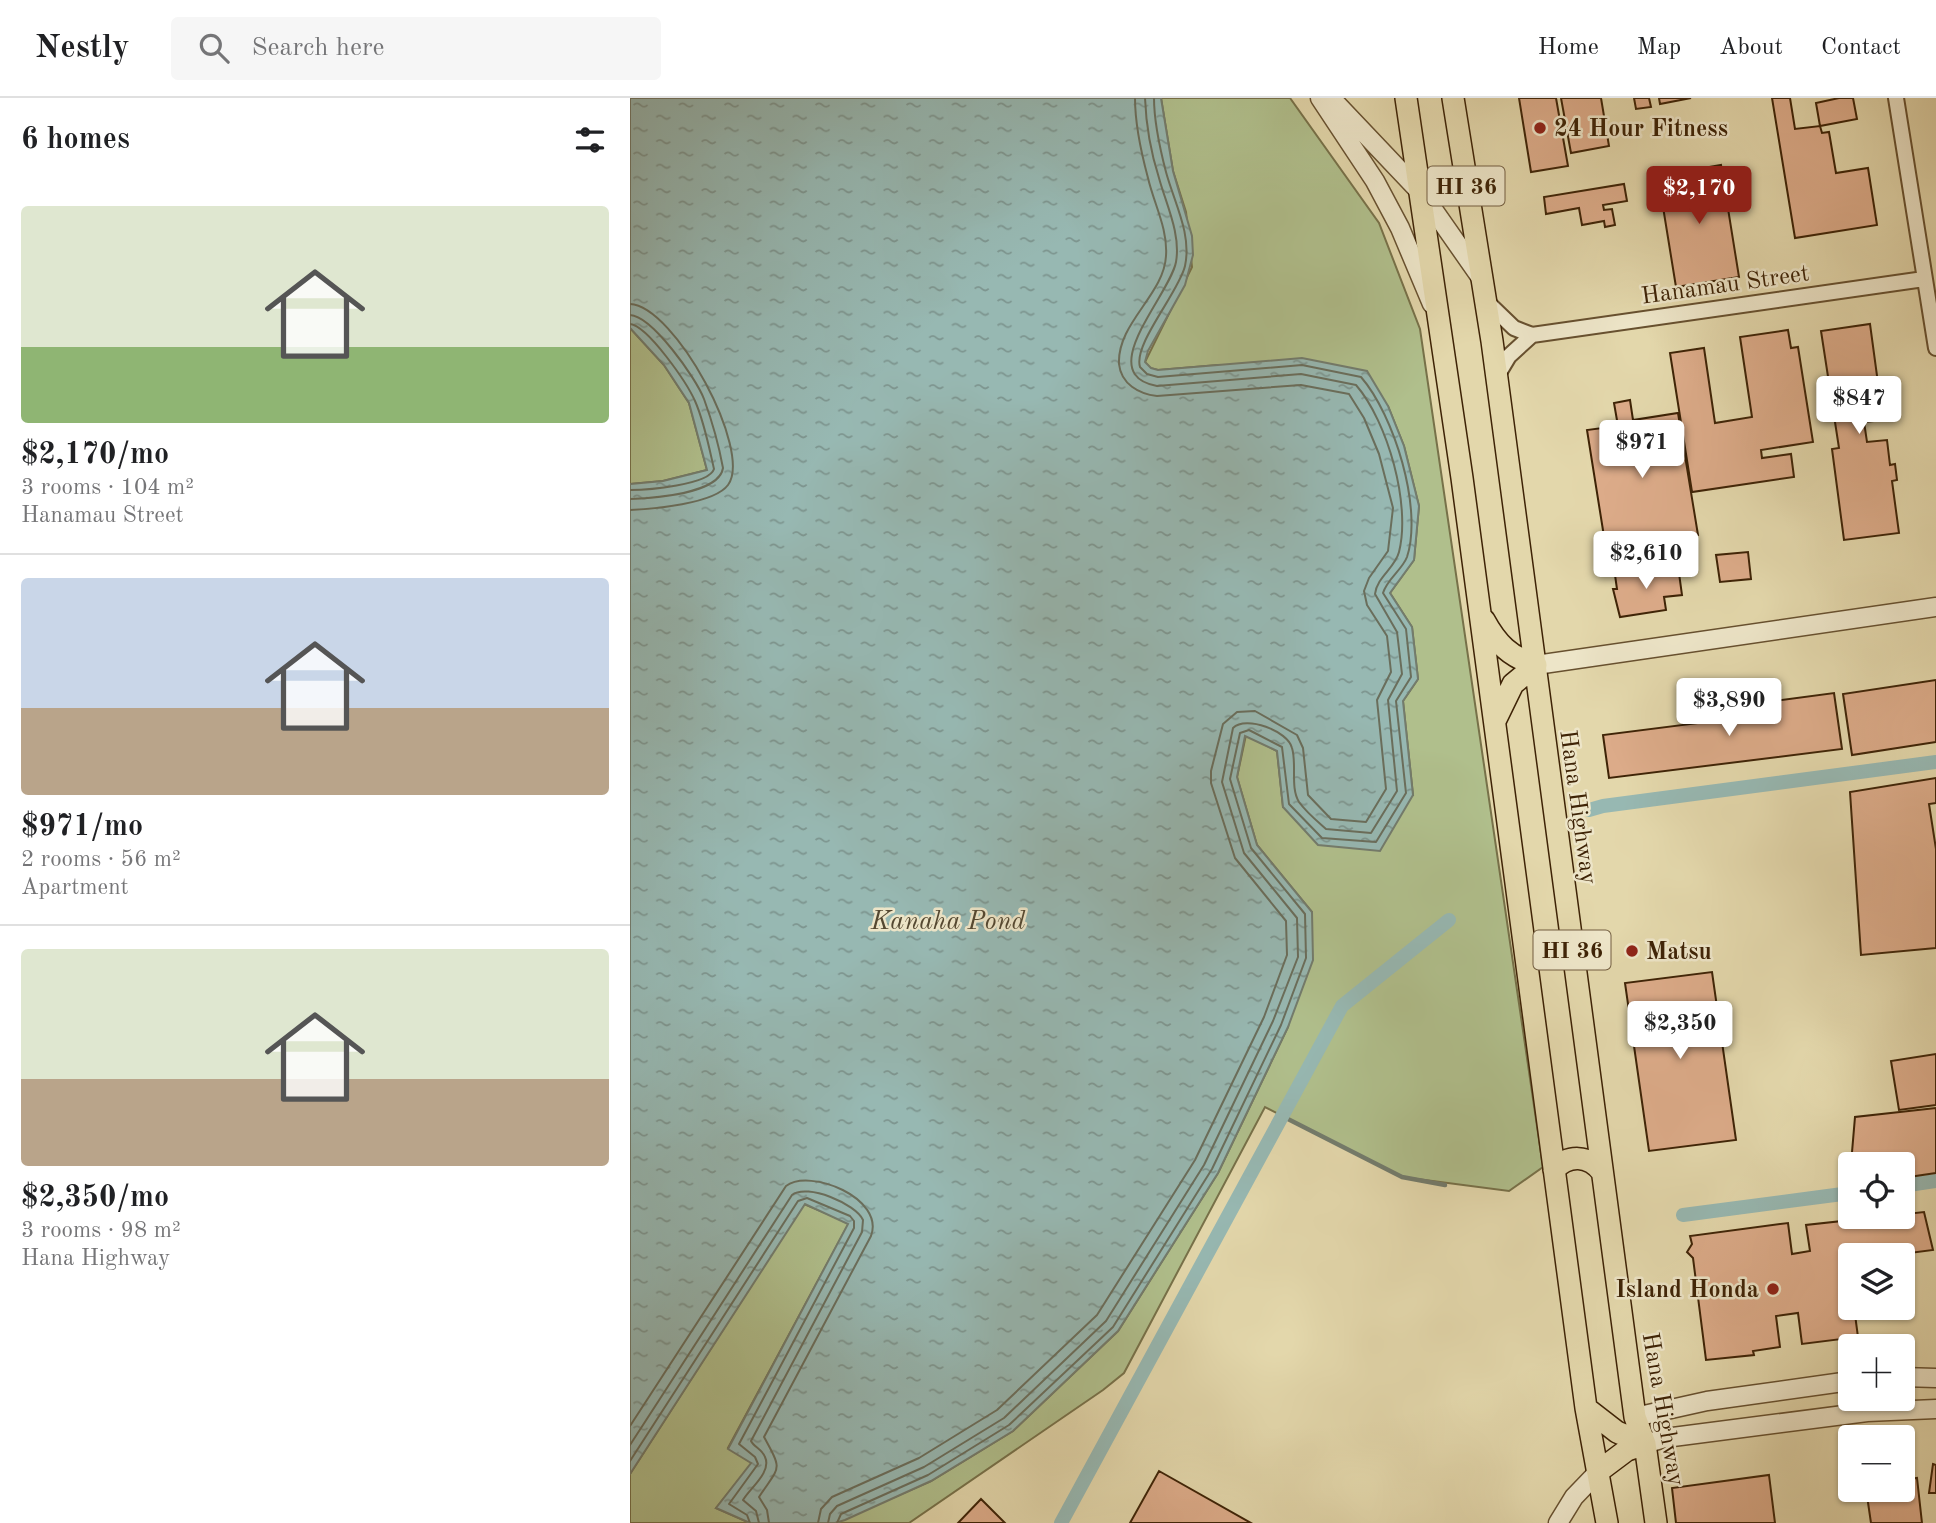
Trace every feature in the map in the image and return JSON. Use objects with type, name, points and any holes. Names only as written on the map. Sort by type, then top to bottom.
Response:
[{"type":"main road","name":"HI 36","points":[[1406,98],[1442,328],[1586,1408],[1607,1523]]},
{"type":"main road","name":"Hana Highway","points":[[1453,98],[1536,664],[1635,1417],[1655,1441],[1656,1523]]},
{"type":"main road","name":"HI 36","points":[[1480,608],[1490,631],[1504,649],[1516,659],[1536,664]]},
{"type":"main road","points":[[1495,723],[1501,702],[1513,684],[1536,664]]},
{"type":"main road","points":[[1554,1170],[1564,1161],[1577,1158],[1590,1161],[1602,1172]]},
{"type":"main road","points":[[1586,1408],[1616,1432],[1655,1441]]},
{"type":"main road","points":[[1599,1471],[1608,1442],[1635,1417]]},
{"type":"main road","points":[[1599,1471],[1627,1450],[1655,1441]]},
{"type":"street","points":[[1320,98],[1375,181],[1394,216],[1442,328]]},
{"type":"street","points":[[1330,98],[1423,195],[1479,275]]},
{"type":"street","points":[[1896,98],[1936,348]]},
{"type":"street","name":"Hanamau Street","points":[[1532,335],[1924,279]]},
{"type":"street","points":[[1484,299],[1514,328],[1532,335],[1509,356],[1496,377]]},
{"type":"street","points":[[1536,664],[1936,607]]},
{"type":"street","points":[[1915,1377],[1936,1378]]},
{"type":"street","points":[[1635,1417],[1707,1401],[1838,1383]]},
{"type":"street","points":[[1810,1387],[1801,1393],[1798,1406],[1807,1417],[1816,1418]]},
{"type":"street","points":[[1655,1441],[1867,1412],[1936,1409]]},
{"type":"street","points":[[1558,1523],[1574,1497],[1599,1471]]},
{"type":"green space","points":[[1161,98],[1290,98],[1379,223],[1420,329],[1543,1167],[1509,1191],[1402,1177],[1265,1107],[1124,1373],[909,1523],[835,1523],[931,1481],[1013,1431],[1118,1331],[1218,1173],[1288,1027],[1312,912],[1257,845],[1237,777],[1246,735],[1277,751],[1283,807],[1413,795],[1403,701],[1418,679],[1412,627],[1390,593],[1414,560],[1419,506],[1404,446],[1388,406],[1218,365],[1158,370],[1150,368],[1145,362],[1192,267],[1186,212],[1173,171]]},
{"type":"green space","points":[[630,328],[664,365],[689,403],[707,470],[663,481],[630,484]]},
{"type":"green space","points":[[804,1204],[849,1223],[728,1448],[752,1463],[716,1508],[750,1523],[630,1523],[630,1474]]},
{"type":"water","name":"Kanaha Pond","points":[[630,98],[1161,98],[1173,171],[1192,236],[1193,255],[1185,285],[1148,351],[1145,362],[1158,370],[1302,358],[1367,371],[1388,406],[1404,446],[1419,506],[1414,560],[1390,593],[1412,627],[1418,679],[1403,701],[1413,795],[1380,851],[1318,845],[1283,807],[1277,751],[1245,736],[1237,777],[1257,845],[1312,912],[1313,960],[1288,1027],[1218,1173],[1118,1331],[1013,1431],[931,1481],[835,1523],[750,1523],[716,1508],[751,1463],[728,1449],[848,1224],[805,1204],[630,1474],[630,484],[663,481],[707,470],[689,403],[664,365],[630,328]]},
{"type":"building","points":[[1519,98],[1556,98],[1568,166],[1531,172]]},
{"type":"building","points":[[1561,98],[1601,98],[1609,146],[1571,153]]},
{"type":"building","points":[[1634,98],[1649,98],[1651,107],[1636,109]]},
{"type":"building","points":[[1659,98],[1691,98],[1660,104]]},
{"type":"building","points":[[1772,98],[1790,98],[1795,129],[1820,126],[1822,133],[1829,132],[1836,173],[1868,168],[1877,225],[1795,238]]},
{"type":"building","points":[[1853,98],[1857,119],[1820,126],[1816,103]]},
{"type":"building","points":[[1721,165],[1739,277],[1676,287],[1658,176]]},
{"type":"building","points":[[1624,184],[1627,201],[1603,205],[1604,210],[1612,209],[1615,225],[1605,227],[1604,221],[1582,225],[1579,208],[1546,214],[1544,197]]},
{"type":"building","points":[[1870,324],[1883,420],[1864,422],[1867,442],[1887,440],[1890,465],[1895,464],[1897,480],[1892,481],[1899,533],[1844,540],[1832,449],[1839,448],[1821,331]]},
{"type":"building","points":[[1788,330],[1791,348],[1798,347],[1813,442],[1761,450],[1762,458],[1791,454],[1794,477],[1692,492],[1670,353],[1704,348],[1715,423],[1752,417],[1740,337]]},
{"type":"building","points":[[1630,400],[1633,420],[1678,413],[1698,535],[1606,549],[1587,430],[1618,426],[1614,403]]},
{"type":"building","points":[[1748,552],[1751,579],[1720,582],[1716,555]]},
{"type":"building","points":[[1678,566],[1682,595],[1664,597],[1666,610],[1620,617],[1613,589],[1617,589],[1615,575]]},
{"type":"building","points":[[1936,680],[1936,742],[1852,755],[1843,694]]},
{"type":"building","points":[[1834,693],[1842,749],[1609,778],[1603,735],[1754,716],[1752,704]]},
{"type":"building","points":[[1936,778],[1936,803],[1929,804],[1936,849],[1936,948],[1861,955],[1850,792]]},
{"type":"building","points":[[1712,972],[1736,1140],[1649,1151],[1625,983]]},
{"type":"building","points":[[1936,1054],[1936,1105],[1899,1110],[1891,1061]]},
{"type":"building","points":[[1936,1108],[1936,1173],[1915,1176],[1915,1152],[1852,1152],[1855,1117]]},
{"type":"building","name":"Island Honda","points":[[1924,1212],[1933,1250],[1915,1252],[1915,1243],[1838,1243],[1838,1320],[1856,1320],[1858,1334],[1838,1334],[1838,1340],[1802,1344],[1798,1313],[1776,1316],[1780,1347],[1753,1351],[1754,1355],[1706,1360],[1693,1258],[1687,1252],[1692,1244],[1690,1236],[1788,1223],[1792,1254],[1810,1251],[1806,1225],[1838,1221],[1838,1229],[1915,1229],[1915,1213]]},
{"type":"building","points":[[1933,1464],[1936,1465],[1936,1493],[1929,1493]]},
{"type":"building","points":[[1159,1471],[1251,1523],[1130,1523]]},
{"type":"building","points":[[1769,1475],[1775,1523],[1676,1523],[1672,1488]]},
{"type":"building","points":[[1915,1478],[1922,1523],[1871,1523],[1868,1502],[1915,1502]]},
{"type":"building","points":[[981,1499],[1005,1523],[958,1523]]},
{"type":"waterway","points":[[1589,810],[1936,762]]},
{"type":"waterway","points":[[1061,1523],[1342,1006],[1449,920]]},
{"type":"waterway","points":[[1282,1116],[1402,1177],[1445,1185]]},
{"type":"waterway","points":[[1915,1184],[1936,1181]]},
{"type":"waterway","points":[[1683,1215],[1838,1195]]},
{"type":"place","name":"24 Hour Fitness","points":[[1540,128]]},
{"type":"place","name":"Matsu","points":[[1632,951]]},
{"type":"place","name":"Island Honda","points":[[1773,1289]]}]
